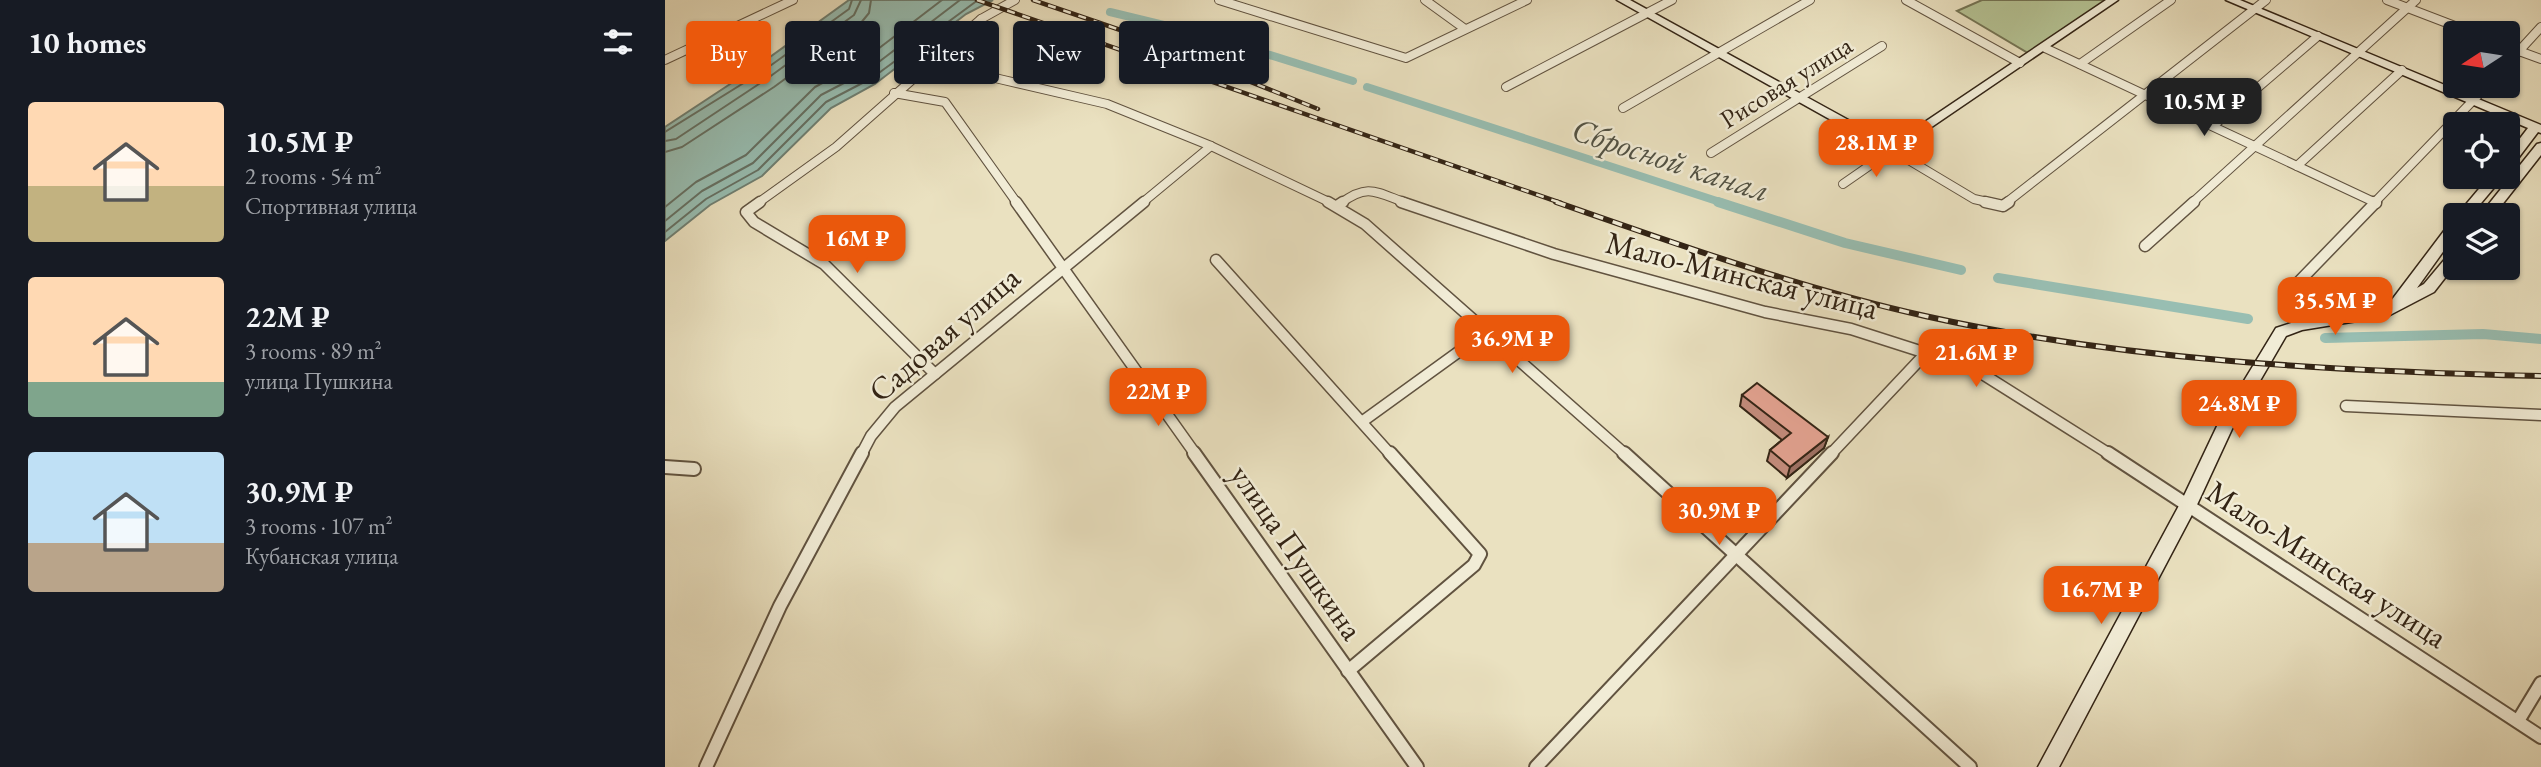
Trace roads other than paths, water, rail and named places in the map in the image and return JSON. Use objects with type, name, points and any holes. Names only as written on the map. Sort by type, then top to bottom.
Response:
[{"type":"street","points":[[665,60],[793,0]]},
{"type":"street","points":[[935,374],[824,264],[754,222],[745,212],[836,147],[981,19],[1015,0]]},
{"type":"street","points":[[1219,0],[1406,58],[1527,0]]},
{"type":"street","points":[[1425,0],[1465,29]]},
{"type":"street","points":[[1622,0],[1974,198],[2003,206],[2266,0]]},
{"type":"street","points":[[1506,87],[1672,0]]},
{"type":"street","points":[[1623,108],[1810,0]]},
{"type":"street","points":[[1906,0],[2020,63]]},
{"type":"street","points":[[1843,184],[2113,0]]},
{"type":"street","points":[[2080,64],[2171,0]]},
{"type":"street","points":[[2231,0],[2539,128],[2520,149]]},
{"type":"street","points":[[2387,0],[2443,22]]},
{"type":"street","points":[[2145,246],[2416,0]]},
{"type":"street","points":[[981,19],[981,36],[992,57],[995,78],[1107,104],[1211,146],[1337,206],[1365,224],[1736,552],[1970,767]]},
{"type":"street","points":[[2520,50],[2541,27]]},
{"type":"street","points":[[2213,126],[2318,36]]},
{"type":"street","name":"Рисовая улица","points":[[1711,153],[1801,100],[1882,46]]},
{"type":"street","points":[[2045,48],[2376,203]]},
{"type":"street","points":[[2520,51],[2541,60]]},
{"type":"street","points":[[2297,166],[2402,71]]},
{"type":"street","name":"улица Пушкина","points":[[894,93],[945,102],[1417,767]]},
{"type":"street","points":[[2287,294],[2474,100]]},
{"type":"street","name":"Садовая улица","points":[[706,767],[780,606],[871,436],[895,407],[1063,265],[1211,146]]},
{"type":"street","points":[[2497,203],[2541,147]]},
{"type":"street","points":[[2474,203],[2485,189]]},
{"type":"street","name":"Мало-Минская улица","points":[[1337,206],[1358,190],[1371,190],[1441,217],[1555,254],[1765,312],[1851,329],[1928,351],[1973,368],[2189,504],[2541,737]]},
{"type":"street","points":[[2396,306],[2412,280],[2443,241]]},
{"type":"street","points":[[1216,260],[1480,554],[1474,565],[1348,671]]},
{"type":"street","points":[[2048,767],[2189,504],[2225,428],[2281,332],[2300,325],[2383,312],[2429,288],[2443,271]]},
{"type":"street","points":[[2412,280],[2416,288],[2429,288]]},
{"type":"street","points":[[1363,421],[1486,332]]},
{"type":"street","points":[[1536,767],[1928,351]]},
{"type":"street","points":[[2346,407],[2541,415]]},
{"type":"street","points":[[665,467],[694,469]]},
{"type":"street","points":[[2518,721],[2541,683]]},
{"type":"water","points":[[849,0],[993,0],[957,21],[894,21],[894,69],[880,80],[880,21],[820,21]]},
{"type":"water","points":[[785,46],[785,84],[875,84],[831,108],[762,176],[710,205],[665,241],[665,127],[730,84],[771,84],[771,56]]},
{"type":"waterway","name":"Сбросной канал","points":[[1110,12],[1209,36],[1353,81]]},
{"type":"waterway","name":"Сбросной канал","points":[[1367,87],[1723,203]]},
{"type":"waterway","name":"Сбросной канал","points":[[1718,202],[1845,243],[1961,270]]},
{"type":"waterway","name":"Сбросной канал","points":[[1998,278],[2248,319]]},
{"type":"waterway","name":"Сбросной канал","points":[[2325,338],[2483,334],[2541,339]]},
{"type":"railway","points":[[977,0],[1561,203]]},
{"type":"railway","points":[[1033,0],[1132,34],[1318,109]]},
{"type":"railway","points":[[1556,202],[1647,234],[1831,292],[1925,316],[2001,331],[2077,344],[2231,361],[2386,371],[2541,376]]}]
